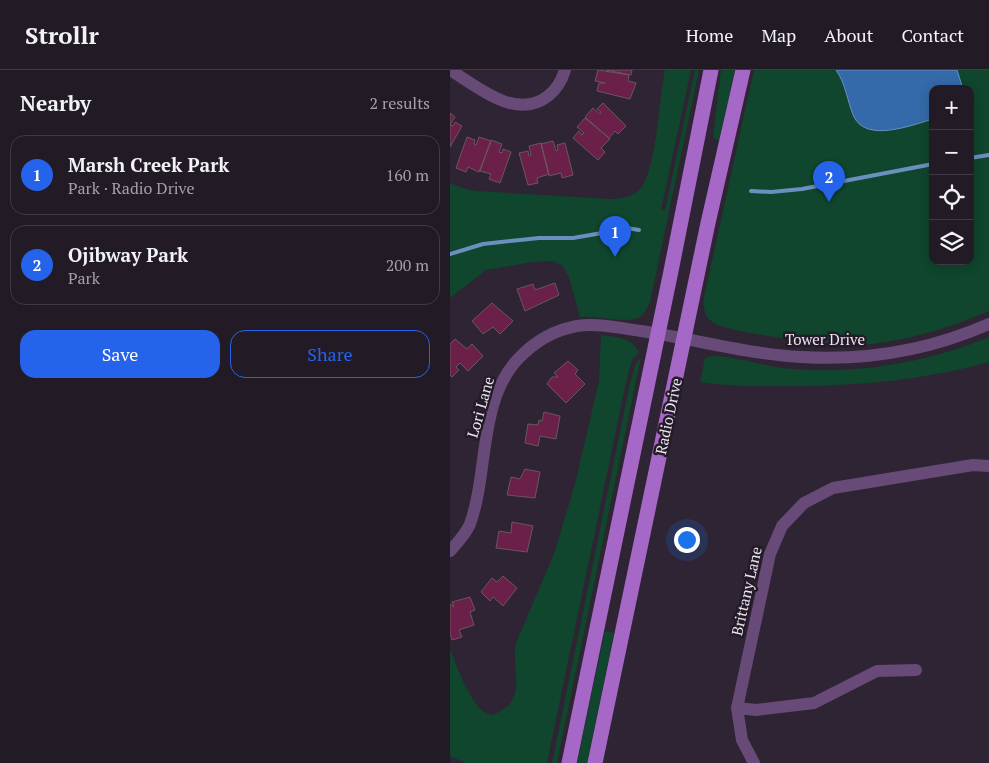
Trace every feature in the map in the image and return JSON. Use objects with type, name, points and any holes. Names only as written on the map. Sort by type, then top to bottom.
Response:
[{"type":"main road","name":"Radio Drive","points":[[569,763],[711,70]]},
{"type":"main road","name":"Radio Drive","points":[[596,763],[684,337],[743,70]]},
{"type":"street","points":[[450,70],[500,100],[520,105],[537,102],[548,96],[560,82],[565,70]]},
{"type":"street","name":"Tower Drive","points":[[658,334],[684,337],[766,354],[844,358],[918,348],[954,338],[989,324]]},
{"type":"street","name":"Lori Lane","points":[[450,551],[470,523],[493,412],[500,389],[509,370],[524,353],[547,336],[579,326],[607,326],[658,334]]},
{"type":"street","name":"Brittany Lane","points":[[754,763],[742,740],[737,708],[770,554],[782,526],[798,508],[820,493],[846,484],[973,465],[989,466]]},
{"type":"street","points":[[737,708],[756,710],[808,704],[877,671],[916,670]]},
{"type":"green space","points":[[665,70],[691,70],[661,210],[665,210],[695,70],[699,70],[650,302],[643,315],[630,320],[580,317],[569,277],[562,265],[553,261],[533,262],[486,270],[450,298],[450,183],[476,191],[611,199],[633,194],[639,190],[645,181],[650,168],[654,152]]},
{"type":"green space","points":[[721,70],[735,70],[719,140],[713,138]]},
{"type":"green space","points":[[754,70],[989,70],[989,311],[917,336],[872,344],[840,344],[744,332],[714,323],[706,315],[704,297]]},
{"type":"green space","points":[[601,335],[618,337],[632,343],[639,352],[632,360],[625,387],[547,763],[466,763],[450,756],[450,650],[466,688],[484,712],[491,715],[503,709],[511,702],[516,684],[516,643],[554,554],[575,484],[599,381]]},
{"type":"green space","points":[[989,337],[989,362],[916,378],[817,386],[746,386],[700,382],[705,358],[711,356],[729,357],[783,368],[836,370],[914,361]]},
{"type":"green space","points":[[641,357],[557,763],[552,763],[629,388],[635,365]]},
{"type":"green space","points":[[605,631],[614,633],[587,763],[577,763]]},
{"type":"water","points":[[836,70],[957,70],[962,85],[929,85],[929,120],[902,128],[879,131],[860,125],[854,117],[842,81]]},
{"type":"building","points":[[598,70],[629,75],[628,81],[636,83],[630,99],[597,91],[599,83],[605,83],[595,81]]},
{"type":"building","points":[[606,70],[632,70],[631,75]]},
{"type":"building","points":[[603,103],[626,126],[618,134],[615,131],[609,138],[585,117],[593,108],[600,114],[601,112],[597,109]]},
{"type":"building","points":[[450,113],[455,117],[450,125]]},
{"type":"building","points":[[585,118],[610,139],[601,148],[605,152],[598,160],[573,138],[579,131],[582,135],[584,133],[577,127]]},
{"type":"building","points":[[455,122],[462,126],[450,147],[450,125],[453,126]]},
{"type":"building","points":[[467,137],[475,140],[474,144],[476,145],[479,137],[491,141],[479,172],[468,167],[466,172],[456,168]]},
{"type":"building","points":[[491,140],[502,144],[499,152],[502,153],[503,149],[511,152],[500,183],[489,179],[491,174],[480,171]]},
{"type":"building","points":[[553,141],[556,151],[558,150],[557,145],[565,143],[573,175],[562,178],[561,173],[549,176],[541,144]]},
{"type":"building","points":[[541,143],[549,174],[537,178],[538,183],[528,185],[519,153],[528,151],[529,156],[531,155],[529,146]]},
{"type":"building","points":[[555,283],[559,295],[525,311],[517,289],[533,284],[535,290]]},
{"type":"building","points":[[492,303],[513,321],[500,334],[493,327],[483,334],[472,321]]},
{"type":"building","points":[[455,339],[467,349],[472,344],[483,356],[468,371],[460,363],[456,367],[459,370],[452,377],[450,375],[450,344]]},
{"type":"building","points":[[568,361],[578,370],[575,374],[585,384],[566,403],[547,384],[552,377],[558,377],[554,373]]},
{"type":"building","points":[[544,412],[560,416],[556,439],[540,436],[538,446],[525,443],[528,424],[538,425],[539,420],[542,421]]},
{"type":"building","points":[[525,469],[540,472],[535,498],[507,495],[511,477],[520,479]]},
{"type":"building","points":[[512,522],[533,526],[527,552],[496,548],[499,531],[511,533]]},
{"type":"building","points":[[503,576],[517,588],[503,606],[493,597],[490,601],[481,592],[492,578],[497,582]]},
{"type":"building","points":[[470,597],[475,610],[470,612],[474,625],[459,630],[462,637],[452,640],[450,633],[450,604],[454,607],[452,602]]},
{"type":"waterway","points":[[974,157],[989,155]]},
{"type":"waterway","points":[[751,191],[771,192],[802,189],[929,165]]},
{"type":"waterway","points":[[450,254],[483,244],[539,238],[573,238],[602,233],[620,227],[639,230]]},
{"type":"place","name":"Ojibway Park","points":[[829,202]]},
{"type":"place","name":"Marsh Creek Park","points":[[615,257]]}]
